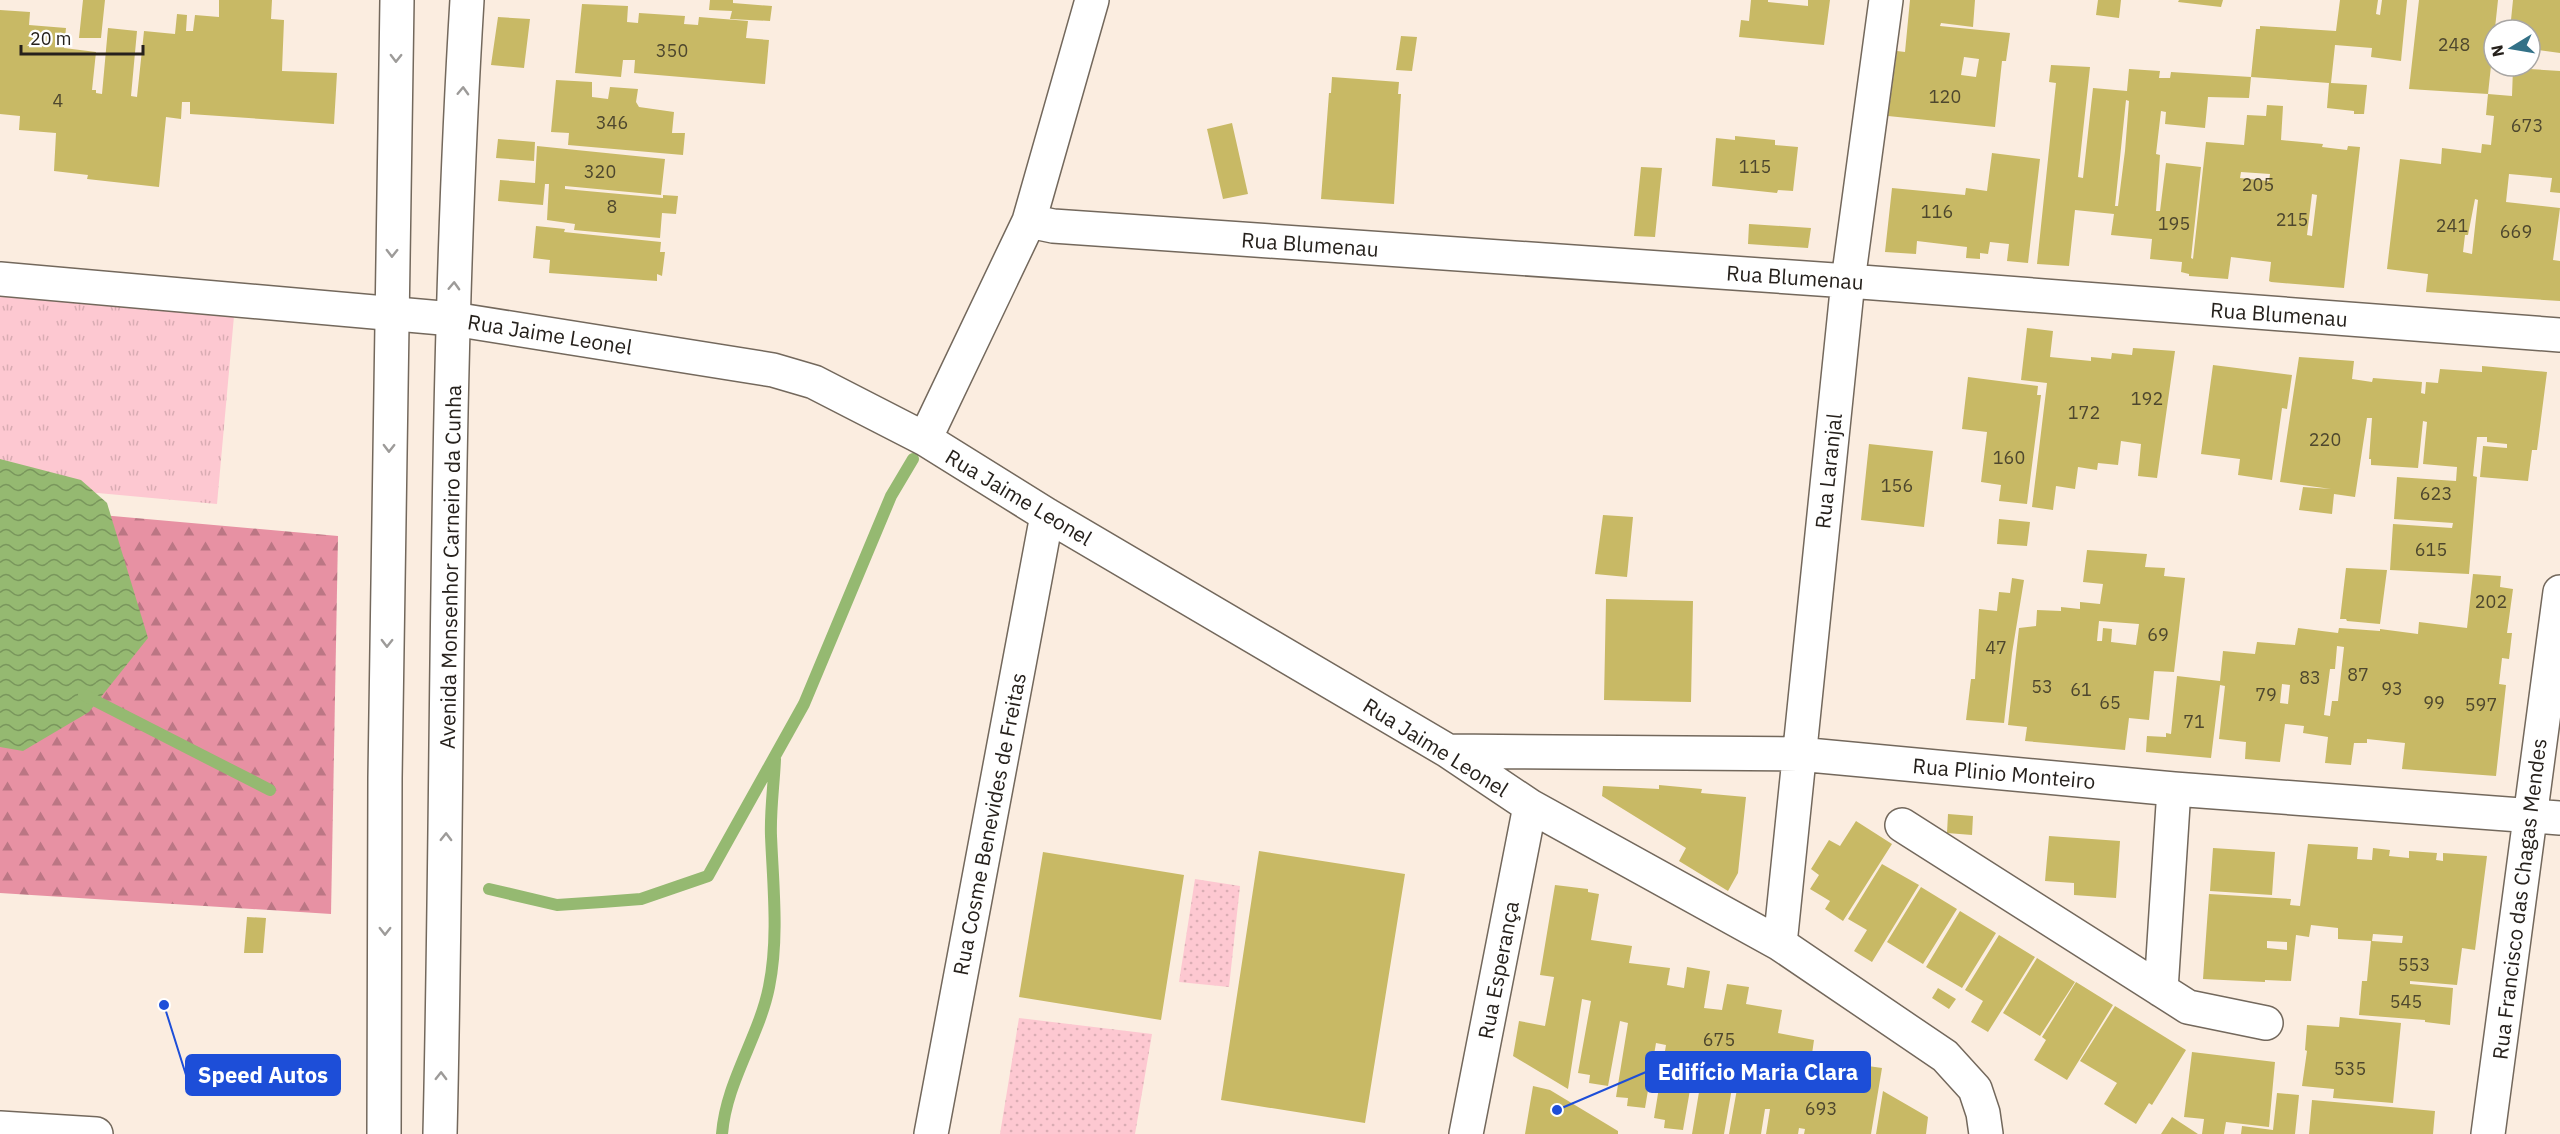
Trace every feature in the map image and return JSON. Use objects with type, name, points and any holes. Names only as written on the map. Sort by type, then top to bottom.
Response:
[{"type":"street","points":[[384,1134],[391,312],[398,0]]},
{"type":"street","name":"Avenida Monsenhor Carneiro da Cunha","points":[[440,1134],[446,889],[453,319],[467,0]]},
{"type":"street","points":[[925,439],[1029,220],[1092,0]]},
{"type":"street","name":"Rua Laranjal","points":[[1779,944],[1848,281],[1886,0]]},
{"type":"street","name":"Rua Blumenau","points":[[1029,220],[1053,226],[1848,281],[2560,335]]},
{"type":"street","name":"Rua Jaime Leonel","points":[[0,279],[453,319],[773,370],[814,381],[925,439],[1047,515],[1448,751],[1530,806],[1779,944],[1945,1056],[1975,1089],[1983,1113],[1986,1134]]},
{"type":"street","name":"Rua Cosme Benevides de Freitas","points":[[932,1134],[1047,515]]},
{"type":"street","name":"Rua Francisco das Chagas Mendes","points":[[2488,1134],[2545,817],[2560,592]]},
{"type":"street","name":"Rua Plinio Monteiro","points":[[1448,751],[1798,754],[2174,789],[2545,817]]},
{"type":"street","points":[[2161,990],[2174,789]]},
{"type":"street","name":"Rua Esperança","points":[[1466,1134],[1530,806]]},
{"type":"street","points":[[1902,825],[2188,1007],[2266,1023]]},
{"type":"street","points":[[0,1128],[96,1134]]},
{"type":"green space","points":[[0,294],[234,316],[217,504],[0,484]]},
{"type":"green space","points":[[0,506],[338,536],[331,914],[0,893]]},
{"type":"green space","points":[[1195,879],[1240,886],[1229,987],[1179,982]]},
{"type":"green space","points":[[1019,1018],[1152,1034],[1135,1134],[1000,1134]]},
{"type":"water","points":[[0,459],[81,480],[107,503],[148,638],[89,712],[23,751],[0,747]]},
{"type":"building","points":[[83,0],[105,0],[101,38],[79,38]]},
{"type":"building","points":[[219,0],[272,0],[271,19],[284,20],[282,71],[337,73],[334,124],[190,114],[190,102],[182,102],[181,119],[166,117],[159,187],[87,179],[88,175],[54,171],[56,133],[19,130],[20,116],[0,114],[0,10],[30,12],[29,25],[66,28],[64,48],[96,52],[92,90],[102,94],[108,28],[137,31],[131,96],[137,97],[144,31],[175,34],[177,14],[187,15],[186,31],[193,31],[195,15],[219,17]]},
{"type":"building","points":[[710,0],[733,0],[733,3],[772,6],[770,21],[730,19],[732,11],[709,10]]},
{"type":"building","points":[[1751,0],[1808,6],[1808,0],[1830,0],[1824,45],[1739,37],[1741,20],[1749,21]]},
{"type":"building","points":[[1910,0],[1975,0],[1973,27],[1941,23],[1940,26],[2010,33],[2006,61],[2002,61],[1995,127],[1888,116],[1897,51],[1905,52]],"holes":[[[1964,57],[1979,59],[1976,77],[1961,75]]]},
{"type":"building","points":[[2098,0],[2121,0],[2119,18],[2096,15]]},
{"type":"building","points":[[2179,0],[2223,0],[2221,7],[2178,2]]},
{"type":"building","points":[[2340,0],[2378,0],[2376,14],[2380,15],[2382,0],[2407,0],[2401,61],[2371,57],[2372,48],[2335,45],[2331,83],[2367,85],[2364,114],[2327,108],[2329,83],[2251,77],[2256,29],[2260,29],[2260,26],[2336,31]]},
{"type":"building","points":[[2419,0],[2498,0],[2496,18],[2482,18],[2482,78],[2490,78],[2488,94],[2409,89]]},
{"type":"building","points":[[2513,0],[2560,0],[2560,53],[2542,51],[2542,18],[2511,18]]},
{"type":"building","points":[[582,4],[628,6],[627,22],[638,23],[639,13],[685,16],[684,24],[698,25],[699,17],[748,21],[746,38],[769,40],[765,84],[634,73],[635,60],[623,60],[621,77],[575,73]]},
{"type":"building","points":[[498,17],[530,19],[524,68],[491,65]]},
{"type":"building","points":[[1401,36],[1417,37],[1412,71],[1396,70]]},
{"type":"building","points":[[2051,65],[2090,67],[2078,177],[2083,178],[2093,88],[2127,91],[2129,69],[2160,71],[2159,78],[2170,78],[2171,72],[2251,77],[2249,98],[2208,97],[2205,128],[2165,124],[2166,112],[2161,111],[2156,154],[2160,155],[2156,211],[2160,211],[2166,163],[2201,167],[2191,258],[2193,259],[2206,142],[2244,145],[2247,115],[2266,116],[2267,105],[2283,106],[2281,140],[2323,144],[2322,147],[2347,150],[2348,146],[2360,147],[2344,288],[2271,282],[2269,281],[2271,262],[2231,257],[2228,279],[2189,276],[2181,272],[2182,262],[2150,259],[2152,239],[2111,235],[2114,214],[2075,210],[2069,266],[2037,264],[2056,83],[2049,82]],"holes":[[[2126,100],[2129,101],[2125,151],[2118,206],[2115,206]],[[2241,172],[2270,174],[2269,181],[2240,178]],[[2312,194],[2317,195],[2312,236],[2307,235]]]},
{"type":"building","points":[[2542,70],[2560,71],[2560,193],[2550,192],[2552,178],[2509,174],[2506,202],[2560,208],[2553,260],[2560,261],[2560,301],[2426,292],[2428,274],[2387,269],[2400,159],[2441,164],[2442,148],[2481,153],[2482,144],[2491,145],[2494,116],[2486,115],[2488,94],[2512,96],[2513,78],[2542,78]],"holes":[[[2475,199],[2478,200],[2472,254],[2463,252],[2465,235],[2468,235]]]},
{"type":"building","points":[[1332,77],[1399,82],[1398,94],[1401,94],[1394,204],[1321,199]]},
{"type":"building","points":[[556,80],[592,82],[592,97],[608,99],[610,87],[638,89],[636,102],[639,107],[674,112],[672,133],[685,133],[683,155],[568,145],[569,133],[551,132]]},
{"type":"building","points":[[1232,123],[1248,194],[1223,199],[1207,129]]},
{"type":"building","points":[[1735,136],[1775,140],[1775,145],[1798,147],[1793,191],[1778,190],[1777,193],[1712,186],[1716,138],[1735,140]]},
{"type":"building","points":[[498,139],[535,142],[534,161],[496,158]]},
{"type":"building","points":[[537,146],[665,159],[661,195],[565,186],[565,189],[663,198],[663,195],[678,196],[676,214],[662,213],[660,238],[574,230],[575,224],[547,220],[549,184],[545,184],[543,205],[498,201],[500,180],[535,183]]},
{"type":"building","points":[[1992,153],[2040,159],[2028,263],[2007,261],[2009,244],[1990,242],[1988,254],[1980,253],[1980,259],[1966,258],[1967,247],[1917,241],[1916,254],[1885,252],[1892,188],[1965,195],[1966,188],[1987,191]]},
{"type":"building","points":[[1641,167],[1662,168],[1655,237],[1634,236]]},
{"type":"building","points":[[1749,224],[1811,228],[1808,248],[1748,244]]},
{"type":"building","points":[[536,226],[565,229],[564,232],[661,242],[660,252],[665,252],[662,276],[657,274],[657,281],[549,273],[550,260],[533,258]]},
{"type":"building","points":[[2027,328],[2053,331],[2050,357],[2091,361],[2091,357],[2111,359],[2112,353],[2132,355],[2133,348],[2175,351],[2157,478],[2138,476],[2141,444],[2121,441],[2118,465],[2098,463],[2097,470],[2078,467],[2075,489],[2056,486],[2053,510],[2032,507],[2047,383],[2021,380]]},
{"type":"building","points":[[2299,357],[2354,361],[2352,379],[2372,382],[2373,378],[2422,382],[2421,393],[2425,394],[2426,382],[2438,383],[2440,369],[2482,372],[2482,366],[2547,372],[2537,450],[2532,450],[2528,481],[2480,477],[2483,446],[2507,448],[2507,444],[2487,442],[2487,437],[2477,437],[2473,476],[2477,477],[2469,574],[2390,570],[2393,524],[2452,528],[2453,523],[2394,519],[2397,477],[2456,481],[2457,467],[2423,464],[2427,422],[2423,421],[2418,468],[2371,465],[2371,459],[2369,459],[2372,418],[2367,418],[2355,497],[2334,494],[2332,514],[2299,510],[2303,487],[2331,489],[2280,482]]},
{"type":"building","points":[[2213,365],[2292,375],[2287,409],[2282,408],[2272,480],[2238,475],[2240,459],[2201,454]]},
{"type":"building","points":[[1968,377],[2038,386],[2037,395],[2041,395],[2027,504],[1999,501],[2001,485],[1981,482],[1987,432],[1962,429]]},
{"type":"building","points":[[1869,444],[1933,451],[1924,527],[1861,520]]},
{"type":"building","points":[[1603,515],[1633,517],[1627,577],[1595,574]]},
{"type":"building","points":[[1999,519],[2030,522],[2027,546],[1997,544]]},
{"type":"building","points":[[2087,550],[2147,554],[2145,567],[2165,568],[2164,576],[2185,578],[2174,672],[2154,671],[2149,720],[2129,718],[2125,750],[2025,741],[2027,727],[2008,725],[2019,628],[2036,626],[2037,610],[2061,611],[2061,607],[2080,609],[2080,602],[2100,604],[2103,584],[2083,582]],"holes":[[[2099,621],[2139,624],[2136,645],[2111,642],[2112,629],[2103,628],[2102,641],[2097,641]]]},
{"type":"building","points":[[2346,568],[2387,570],[2380,624],[2340,619]]},
{"type":"building","points":[[2473,574],[2501,576],[2500,587],[2513,589],[2507,633],[2512,633],[2509,659],[2502,658],[2499,684],[2506,685],[2496,776],[2402,769],[2405,743],[2367,739],[2367,743],[2354,743],[2351,765],[2325,763],[2328,737],[2303,733],[2304,726],[2285,724],[2280,762],[2245,759],[2246,742],[2219,739],[2225,686],[2220,685],[2211,758],[2146,752],[2147,736],[2166,737],[2166,733],[2171,734],[2177,676],[2220,681],[2223,651],[2255,654],[2257,642],[2295,645],[2298,628],[2338,633],[2339,628],[2380,631],[2380,629],[2418,634],[2419,622],[2467,628]],"holes":[[[2337,646],[2344,647],[2338,701],[2332,701],[2330,716],[2324,715],[2330,669],[2335,669]],[[2282,684],[2290,685],[2288,704],[2280,703]]]},
{"type":"building","points":[[2012,578],[2024,580],[2004,723],[1966,720],[1971,679],[1975,679],[1979,609],[1997,611],[1999,592],[2010,593]]},
{"type":"building","points":[[1606,599],[1693,601],[1691,702],[1604,700]]},
{"type":"building","points":[[1659,785],[1702,789],[1701,793],[1746,797],[1738,873],[1728,891],[1679,861],[1686,848],[1602,796],[1603,786],[1659,789]]},
{"type":"building","points":[[1948,814],[1973,816],[1972,835],[1947,833]]},
{"type":"building","points":[[1856,821],[1892,844],[1843,921],[1825,909],[1830,901],[1810,889],[1819,875],[1811,869],[1829,840],[1840,846]]},
{"type":"building","points":[[2049,836],[2120,841],[2116,898],[2074,895],[2074,883],[2045,881]]},
{"type":"building","points":[[2308,844],[2358,847],[2357,859],[2372,860],[2373,848],[2390,850],[2389,856],[2409,858],[2409,851],[2437,853],[2436,860],[2443,861],[2443,853],[2487,856],[2475,950],[2462,948],[2457,985],[2410,981],[2410,984],[2453,988],[2450,1025],[2425,1022],[2425,1020],[2359,1015],[2362,981],[2367,981],[2371,941],[2338,939],[2338,928],[2311,925],[2309,937],[2296,935],[2291,981],[2203,979],[2209,894],[2291,899],[2290,905],[2300,906]],"holes":[[[2373,934],[2403,936],[2402,943],[2372,941]],[[2267,941],[2287,942],[2287,950],[2267,948]]]},
{"type":"building","points":[[2213,848],[2275,852],[2272,895],[2210,891]]},
{"type":"building","points":[[1259,851],[1405,874],[1365,1123],[1221,1100]]},
{"type":"building","points":[[1043,852],[1184,875],[1161,1020],[1019,997]]},
{"type":"building","points":[[1882,864],[1919,885],[1872,962],[1854,951],[1867,930],[1848,919]]},
{"type":"building","points":[[1555,885],[1588,889],[1588,892],[1599,894],[1591,940],[1632,946],[1629,963],[1670,968],[1667,985],[1684,988],[1687,967],[1710,971],[1704,1008],[1722,1010],[1727,984],[1749,987],[1746,1004],[1782,1010],[1778,1033],[1814,1040],[1810,1068],[1845,1074],[1842,1088],[1857,1090],[1861,1065],[1882,1068],[1871,1134],[1804,1134],[1805,1129],[1799,1128],[1798,1134],[1766,1134],[1770,1109],[1765,1109],[1761,1134],[1729,1134],[1737,1089],[1732,1088],[1724,1134],[1692,1134],[1703,1068],[1694,1067],[1683,1130],[1664,1128],[1665,1120],[1654,1118],[1666,1045],[1656,1043],[1645,1108],[1627,1106],[1628,1098],[1616,1097],[1628,1023],[1620,1021],[1608,1086],[1589,1083],[1590,1075],[1578,1073],[1591,1001],[1582,999],[1568,1089],[1513,1056],[1519,1021],[1545,1026],[1554,977],[1540,975]]},
{"type":"building","points":[[1921,887],[1957,909],[1923,964],[1887,942]]},
{"type":"building","points":[[1960,911],[1996,933],[1962,988],[1926,967]]},
{"type":"building","points":[[247,917],[266,918],[263,953],[244,953]]},
{"type":"building","points":[[1999,935],[2035,957],[1988,1032],[1971,1022],[1983,1001],[1965,990]]},
{"type":"building","points":[[2037,958],[2075,982],[2040,1036],[2003,1013]]},
{"type":"building","points":[[2076,982],[2113,1005],[2067,1080],[2034,1060],[2046,1040],[2042,1037]]},
{"type":"building","points":[[1938,988],[1956,999],[1949,1009],[1932,998]]},
{"type":"building","points":[[2115,1006],[2186,1050],[2152,1105],[2149,1103],[2136,1124],[2104,1104],[2117,1083],[2080,1061]]},
{"type":"building","points":[[2340,1017],[2401,1023],[2393,1103],[2333,1098],[2334,1089],[2302,1086],[2307,1051],[2305,1050],[2307,1025],[2339,1027]]},
{"type":"building","points":[[2192,1052],[2275,1062],[2269,1127],[2226,1122],[2224,1134],[2202,1134],[2204,1119],[2184,1117]]},
{"type":"building","points":[[1533,1086],[1550,1090],[1618,1131],[1618,1134],[1525,1134]]},
{"type":"building","points":[[1883,1091],[1928,1117],[1926,1134],[1876,1134]]},
{"type":"building","points":[[2277,1093],[2299,1095],[2295,1134],[2241,1134],[2242,1126],[2273,1130]]},
{"type":"building","points":[[2312,1100],[2435,1111],[2433,1134],[2309,1134]]},
{"type":"building","points":[[2172,1117],[2198,1134],[2161,1134]]},
{"type":"waterway","points":[[489,889],[557,905],[641,899],[708,876],[804,704],[891,496],[913,459]]},
{"type":"waterway","points":[[84,695],[270,790]]},
{"type":"waterway","points":[[722,1134],[730,1096],[764,1006],[772,968],[774,912],[771,827],[775,759]]},
{"type":"place","name":"Speed Autos","points":[[164,1005]]},
{"type":"place","name":"Edifício Maria Clara","points":[[1557,1110]]}]
